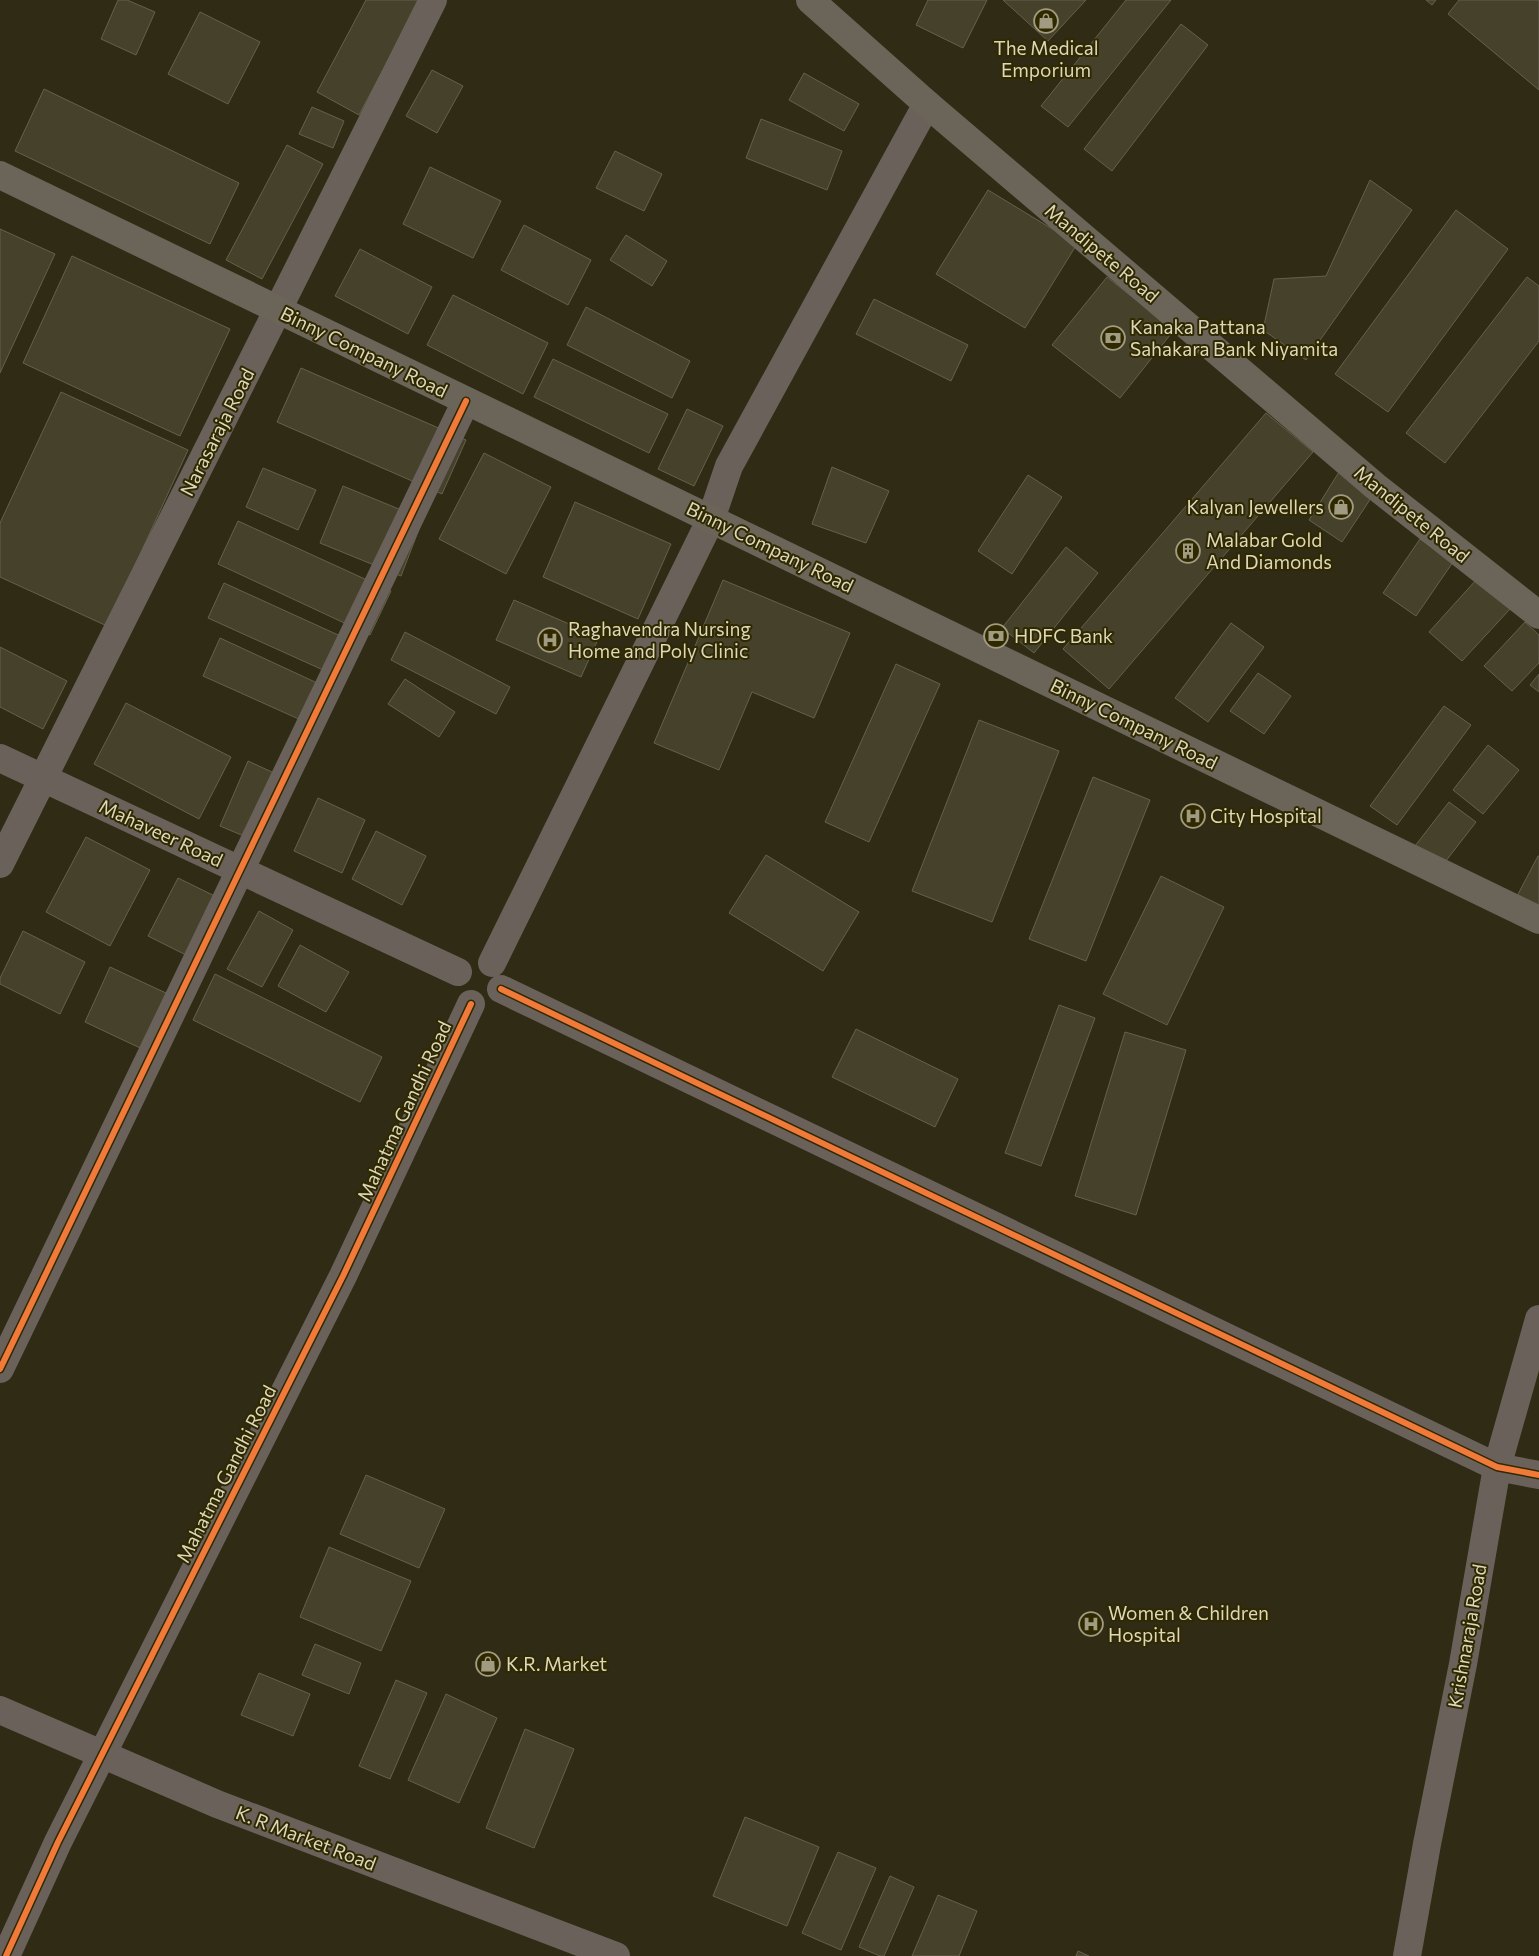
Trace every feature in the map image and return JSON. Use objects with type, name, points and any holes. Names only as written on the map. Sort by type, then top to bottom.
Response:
[{"type":"main road","name":"Mandipete Road","points":[[810,0],[927,104],[1375,486],[1539,615]]},
{"type":"main road","name":"Binny Company Road","points":[[0,175],[1539,920]]},
{"type":"street","name":"Narasaraja Road","points":[[0,864],[433,0]]},
{"type":"street","points":[[492,963],[711,519],[728,466],[927,104]]},
{"type":"street","points":[[0,1369],[466,401]]},
{"type":"street","name":"Mahaveer Road","points":[[0,758],[458,972]]},
{"type":"street","points":[[501,989],[1497,1467],[1539,1475]]},
{"type":"street","name":"Mahatma Gandhi Road","points":[[6,1956],[58,1842],[342,1276],[471,1004]]},
{"type":"street","name":"Krishnaraja Road","points":[[1407,1956],[1463,1664],[1497,1467],[1539,1319]]},
{"type":"street","name":"K. R Market Road","points":[[0,1710],[217,1804],[616,1956]]},
{"type":"building","points":[[118,0],[127,0],[155,12],[136,55],[101,39]]},
{"type":"building","points":[[366,0],[420,0],[359,115],[317,92]]},
{"type":"building","points":[[928,0],[987,0],[963,48],[916,25]]},
{"type":"building","name":"The Medical Emporium","points":[[1003,0],[1086,0],[1048,41]]},
{"type":"building","points":[[1126,0],[1171,0],[1068,127],[1041,106]]},
{"type":"building","points":[[1426,0],[1436,0],[1432,5]]},
{"type":"building","points":[[1459,0],[1539,0],[1539,90],[1448,14]]},
{"type":"building","points":[[200,12],[260,42],[228,104],[168,74]]},
{"type":"building","points":[[1181,24],[1208,45],[1112,171],[1084,149]]},
{"type":"building","points":[[432,70],[463,86],[437,133],[406,116]]},
{"type":"building","points":[[804,73],[859,104],[844,131],[789,100]]},
{"type":"building","points":[[44,89],[239,183],[210,244],[15,151]]},
{"type":"building","points":[[312,107],[344,121],[333,148],[299,134]]},
{"type":"building","points":[[761,119],[842,151],[827,190],[746,158]]},
{"type":"building","points":[[287,145],[323,164],[262,279],[226,260]]},
{"type":"building","points":[[615,151],[662,174],[644,211],[596,188]]},
{"type":"building","points":[[430,167],[501,201],[473,258],[403,224]]},
{"type":"building","points":[[1370,180],[1412,210],[1306,360],[1263,330],[1274,279],[1326,276]]},
{"type":"building","points":[[988,190],[1077,244],[1025,328],[936,274]]},
{"type":"building","points":[[1456,210],[1508,249],[1388,412],[1335,374]]},
{"type":"building","points":[[524,225],[591,260],[568,305],[501,270]]},
{"type":"building","points":[[0,229],[55,254],[0,373]]},
{"type":"building","points":[[626,235],[667,261],[652,286],[610,260]]},
{"type":"building","points":[[360,249],[432,287],[408,334],[335,296]]},
{"type":"building","points":[[72,256],[230,329],[180,436],[23,363]]},
{"type":"building","name":"Kanaka Pattana Sahakara Bank Niyamita","points":[[1107,277],[1174,330],[1120,398],[1052,345]]},
{"type":"building","points":[[1527,277],[1539,286],[1539,341],[1445,463],[1406,433]]},
{"type":"building","points":[[453,295],[548,343],[523,394],[427,345]]},
{"type":"building","points":[[874,299],[968,345],[951,381],[856,334]]},
{"type":"building","points":[[586,307],[690,361],[672,398],[567,345]]},
{"type":"building","points":[[553,359],[668,414],[649,453],[534,397]]},
{"type":"building","points":[[301,368],[466,440],[442,494],[277,422]]},
{"type":"building","points":[[61,392],[188,450],[107,626],[0,577],[0,523]]},
{"type":"building","points":[[687,409],[723,426],[694,486],[658,469]]},
{"type":"building","name":"Malabar Gold And Diamonds","points":[[1266,413],[1313,452],[1109,689],[1063,649]]},
{"type":"building","points":[[484,453],[551,487],[506,574],[439,539]]},
{"type":"building","points":[[832,467],[889,491],[866,543],[812,524]]},
{"type":"building","points":[[263,468],[316,490],[298,530],[246,507]]},
{"type":"building","name":"Kalyan Jewellers","points":[[1339,472],[1373,495],[1342,542],[1309,520]]},
{"type":"building","points":[[1028,475],[1062,497],[1012,574],[978,551]]},
{"type":"building","points":[[343,486],[423,519],[401,576],[320,543]]},
{"type":"building","points":[[575,502],[671,544],[638,619],[543,577]]},
{"type":"building","points":[[238,521],[391,591],[370,635],[218,564]]},
{"type":"building","points":[[1420,539],[1453,562],[1416,616],[1383,593]]},
{"type":"building","points":[[1066,547],[1098,573],[1034,653],[1002,628]]},
{"type":"building","points":[[1477,579],[1510,609],[1462,661],[1429,632]]},
{"type":"building","points":[[723,580],[850,633],[814,718],[752,692],[719,770],[654,743]]},
{"type":"building","points":[[224,583],[358,644],[343,679],[208,618]]},
{"type":"building","points":[[514,600],[599,637],[581,677],[496,640]]},
{"type":"building","points":[[1525,622],[1539,635],[1539,663],[1512,691],[1484,666]]},
{"type":"building","points":[[1231,623],[1264,647],[1208,722],[1175,698]]},
{"type":"building","points":[[405,632],[510,687],[496,714],[391,660]]},
{"type":"building","points":[[220,638],[328,688],[312,725],[203,676]]},
{"type":"building","points":[[0,647],[67,681],[43,729],[0,707]]},
{"type":"building","points":[[896,664],[940,684],[869,842],[825,822]]},
{"type":"building","points":[[1258,673],[1291,696],[1264,734],[1230,711]]},
{"type":"building","points":[[1539,674],[1539,692],[1530,685]]},
{"type":"building","points":[[405,679],[455,712],[439,737],[388,704]]},
{"type":"building","points":[[126,703],[231,757],[199,819],[94,764]]},
{"type":"building","points":[[1444,706],[1471,725],[1397,825],[1370,806]]},
{"type":"building","points":[[979,720],[1059,751],[992,922],[912,891]]},
{"type":"building","points":[[1488,745],[1519,770],[1483,814],[1453,790]]},
{"type":"building","points":[[248,761],[285,778],[258,842],[220,826]]},
{"type":"building","points":[[1093,777],[1150,800],[1086,961],[1029,939]]},
{"type":"building","points":[[318,798],[365,820],[342,873],[294,851]]},
{"type":"building","points":[[1449,802],[1476,822],[1442,866],[1415,846]]},
{"type":"building","points":[[376,831],[426,856],[402,905],[352,879]]},
{"type":"building","points":[[86,837],[150,870],[110,946],[46,912]]},
{"type":"building","points":[[766,855],[859,912],[823,971],[729,913]]},
{"type":"building","points":[[1539,856],[1539,912],[1515,900]]},
{"type":"building","points":[[1161,876],[1224,907],[1167,1025],[1103,994]]},
{"type":"building","points":[[178,878],[233,905],[204,964],[148,936]]},
{"type":"building","points":[[259,911],[293,930],[262,987],[227,969]]},
{"type":"building","points":[[23,931],[85,962],[60,1014],[0,984],[0,978]]},
{"type":"building","points":[[300,945],[349,972],[326,1012],[278,986]]},
{"type":"building","points":[[110,967],[181,1000],[155,1055],[85,1022]]},
{"type":"building","points":[[215,974],[382,1057],[360,1102],[193,1020]]},
{"type":"building","points":[[1059,1005],[1095,1018],[1041,1166],[1005,1153]]},
{"type":"building","points":[[856,1029],[958,1079],[935,1127],[832,1077]]},
{"type":"building","points":[[1125,1032],[1186,1050],[1136,1215],[1075,1196]]},
{"type":"building","points":[[366,1475],[445,1509],[419,1568],[340,1534]]},
{"type":"building","points":[[329,1547],[411,1581],[381,1651],[300,1617]]},
{"type":"building","points":[[315,1644],[361,1663],[349,1694],[302,1675]]},
{"type":"building","points":[[259,1673],[310,1694],[293,1736],[241,1715]]},
{"type":"building","points":[[396,1680],[427,1693],[390,1779],[359,1766]]},
{"type":"building","points":[[446,1694],[497,1718],[459,1803],[408,1780]]},
{"type":"building","points":[[525,1729],[574,1749],[534,1848],[486,1828]]},
{"type":"building","points":[[745,1817],[819,1847],[787,1926],[713,1896]]},
{"type":"building","points":[[838,1852],[876,1868],[841,1950],[802,1933]]},
{"type":"building","points":[[890,1876],[914,1887],[884,1956],[880,1956],[859,1947]]},
{"type":"building","points":[[938,1895],[977,1911],[959,1956],[912,1956]]},
{"type":"building","points":[[1078,1951],[1089,1956],[1076,1956]]},
{"type":"cycle path","points":[[0,1369],[466,401]]},
{"type":"cycle path","points":[[501,989],[1497,1467],[1539,1475]]},
{"type":"cycle path","points":[[6,1956],[58,1842],[343,1276],[471,1004]]},
{"type":"place","name":"The Medical Emporium","points":[[1046,21]]},
{"type":"place","name":"Kanaka Pattana Sahakara Bank Niyamita","points":[[1113,338]]},
{"type":"place","name":"Kalyan Jewellers","points":[[1341,507]]},
{"type":"place","name":"Malabar Gold And Diamonds","points":[[1188,551]]},
{"type":"place","name":"HDFC Bank","points":[[996,636]]},
{"type":"place","name":"Raghavendra Nursing Home and Poly Clinic","points":[[550,640]]},
{"type":"place","name":"City Hospital","points":[[1193,816]]},
{"type":"place","name":"Women & Children Hospital","points":[[1091,1624]]},
{"type":"place","name":"K.R. Market","points":[[488,1664]]}]
